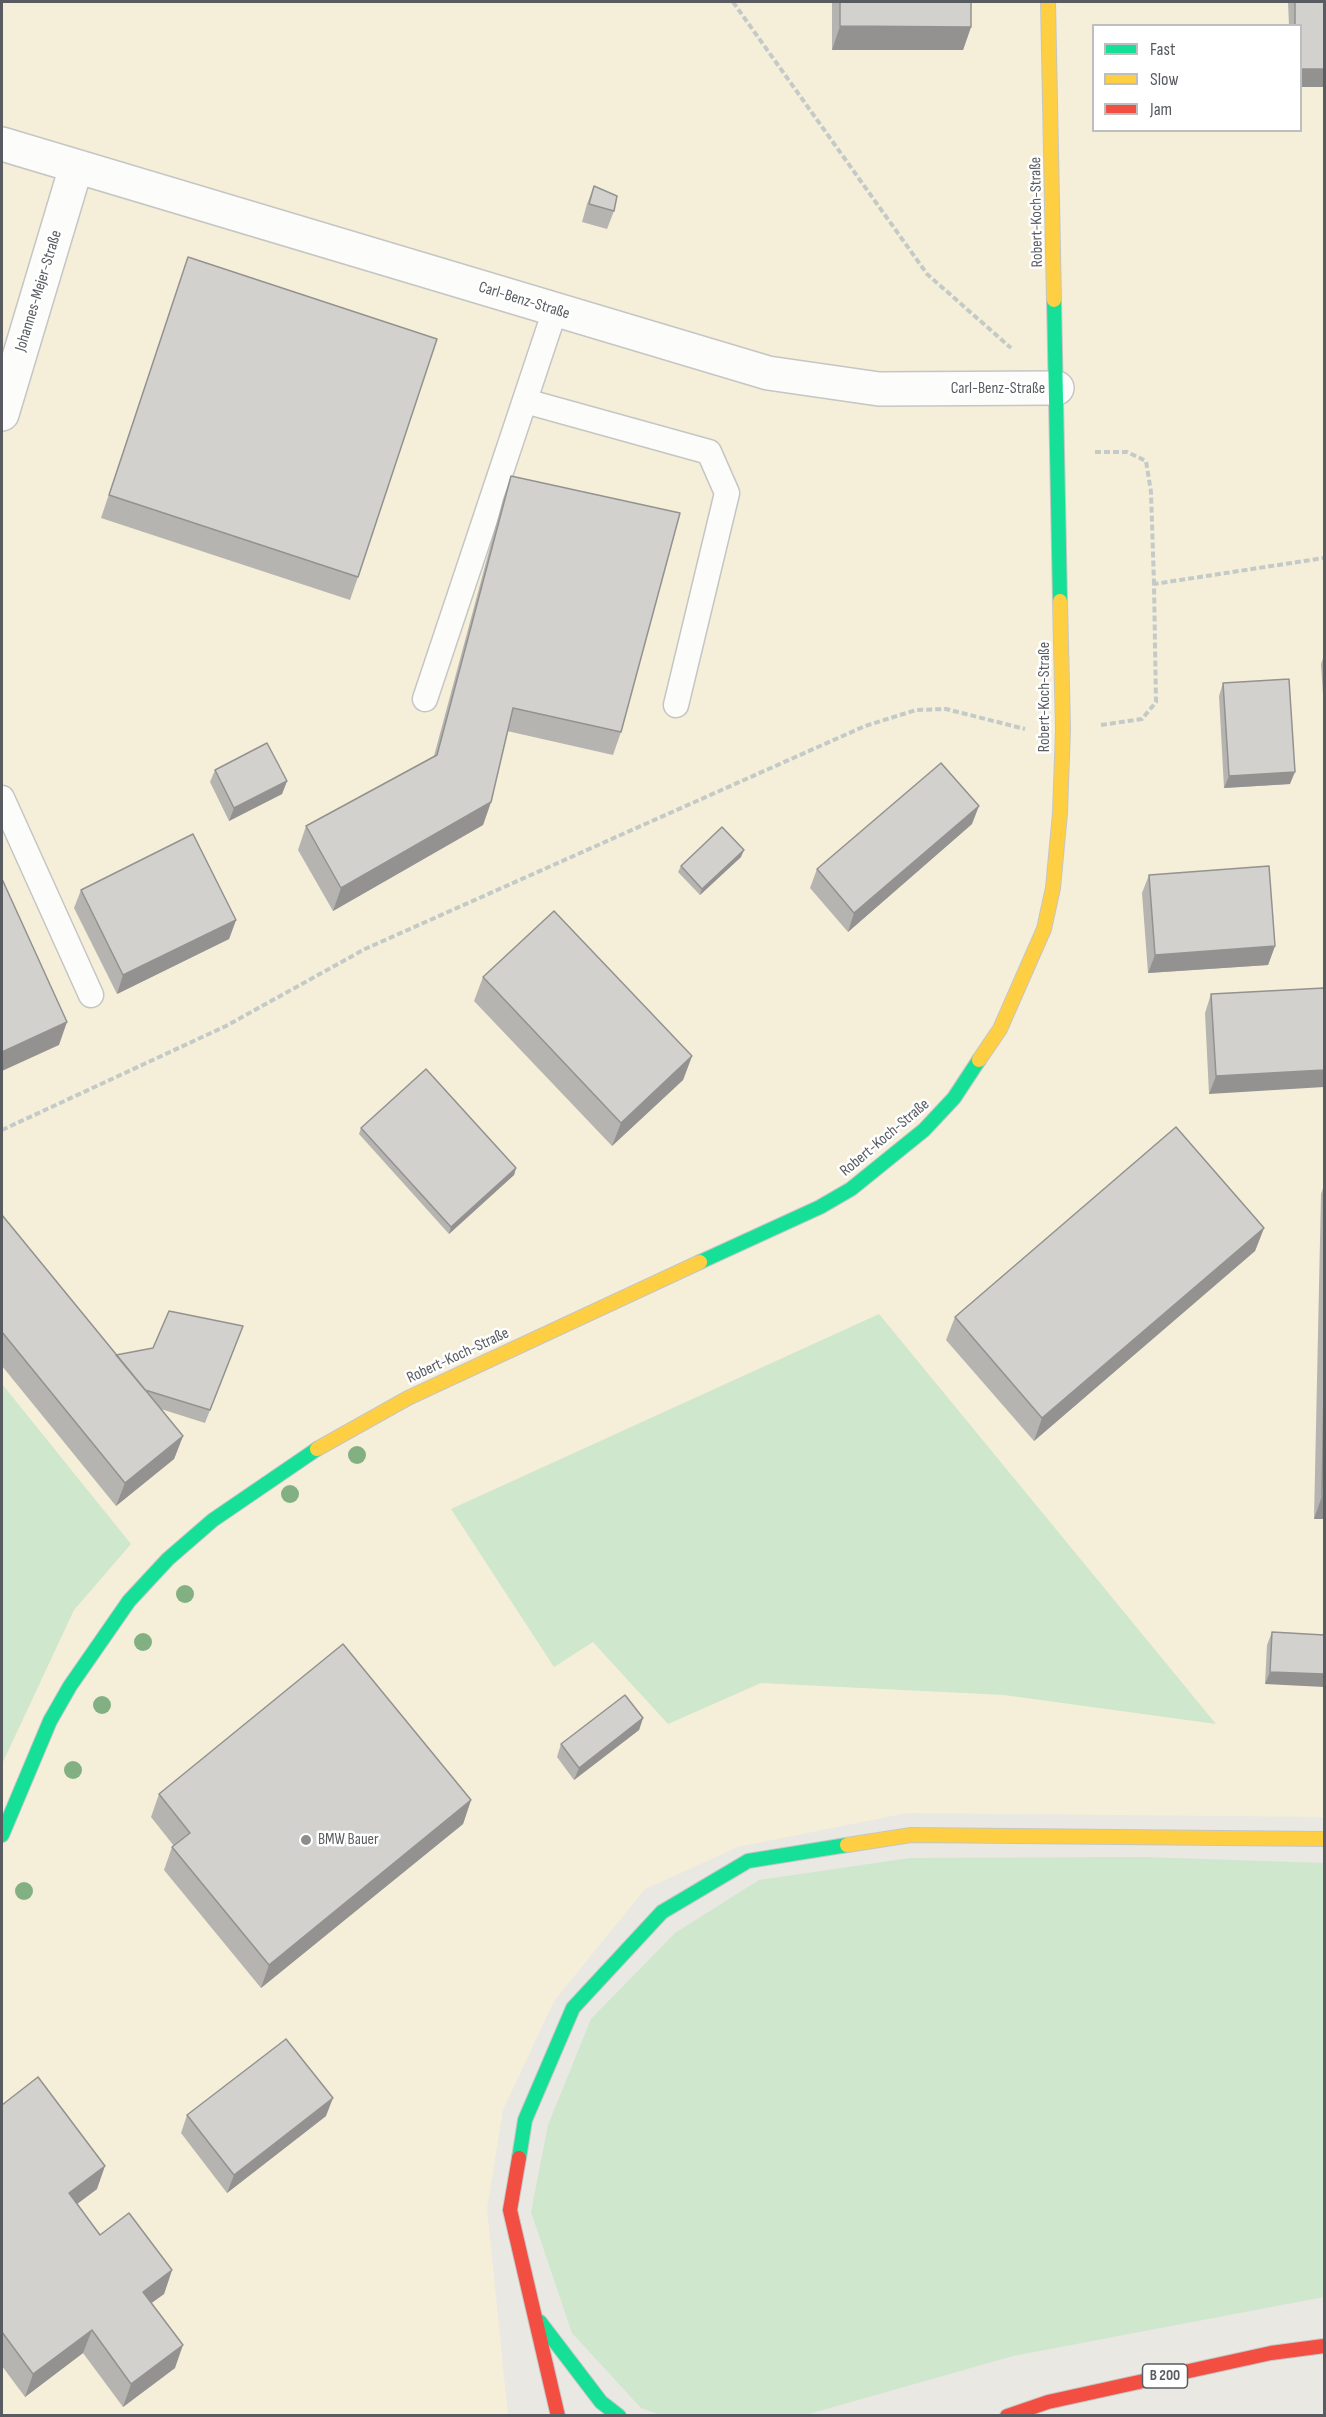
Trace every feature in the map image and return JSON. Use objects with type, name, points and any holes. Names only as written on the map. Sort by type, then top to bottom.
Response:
[{"type":"main road","name":"Robert-Koch-Straße","points":[[2,1835],[50,1721],[70,1686],[129,1601],[168,1559],[213,1521],[337,1436],[408,1398],[820,1207],[851,1189],[889,1160],[932,1122],[954,1098],[1000,1029],[1044,929],[1053,888],[1060,813],[1063,729],[1048,2]]},
{"type":"main road","points":[[558,2415],[510,2210],[525,2120],[573,2008],[662,1912],[748,1861],[911,1835],[1324,1839]]},
{"type":"main road","points":[[533,2313],[601,2402],[619,2415]]},
{"type":"main road","name":"B 200","points":[[1007,2415],[1048,2402],[1271,2353],[1324,2346]]},
{"type":"street","name":"Carl-Benz-Straße","points":[[2,144],[768,373],[816,382],[879,389],[1057,388]]},
{"type":"street","name":"Johannes-Mejer-Straße","points":[[2,414],[76,167]]},
{"type":"lane","points":[[425,699],[555,310]]},
{"type":"lane","points":[[525,401],[709,452],[727,493],[676,705]]},
{"type":"lane","points":[[2,798],[91,995]]},
{"type":"path","points":[[733,2],[927,274],[1057,388]]},
{"type":"path","points":[[2,1130],[226,1026],[365,949],[865,726],[916,710],[946,709],[1027,730],[1063,729],[1142,719],[1156,702],[1151,492],[1146,461],[1127,452],[1058,453]]},
{"type":"path","points":[[1154,584],[1324,558]]},
{"type":"shaded area","points":[[2,2],[1324,2],[1324,1817],[907,1813],[738,1847],[645,1889],[554,2001],[503,2110],[487,2209],[508,2415],[2,2416]]},
{"type":"green space","points":[[879,1314],[1216,1724],[1004,1695],[761,1683],[668,1724],[593,1642],[554,1667],[451,1509]]},
{"type":"green space","points":[[2,1384],[131,1544],[74,1610],[2,1764]]},
{"type":"green space","points":[[1143,1857],[1324,1863],[1324,2297],[1013,2356],[805,2415],[663,2416],[641,2408],[572,2333],[531,2212],[548,2125],[591,2019],[675,1933],[759,1880],[910,1858]]},
{"type":"building","points":[[840,2],[971,2],[971,27],[840,26]]},
{"type":"building","points":[[1295,2],[1324,2],[1324,69],[1302,69],[1302,24],[1295,24]]},
{"type":"building","points":[[594,186],[617,196],[614,211],[589,204]]},
{"type":"building","points":[[188,257],[437,339],[358,577],[109,495]]},
{"type":"building","points":[[511,476],[680,513],[621,732],[513,708],[491,802],[341,888],[306,826],[437,755]]},
{"type":"building","points":[[1289,679],[1295,772],[1229,776],[1223,683]]},
{"type":"building","points":[[267,743],[287,781],[234,808],[215,770]]},
{"type":"building","points":[[941,763],[979,806],[854,913],[817,869]]},
{"type":"building","points":[[722,827],[744,850],[702,889],[681,866]]},
{"type":"building","points":[[193,834],[236,920],[123,975],[81,890]]},
{"type":"building","points":[[1269,866],[1275,946],[1155,955],[1149,875]]},
{"type":"building","points":[[2,879],[67,1022],[2,1052]]},
{"type":"building","points":[[554,911],[692,1056],[621,1123],[483,977]]},
{"type":"building","points":[[1324,988],[1324,1070],[1216,1076],[1211,994]]},
{"type":"building","points":[[426,1069],[516,1168],[451,1227],[361,1128]]},
{"type":"building","points":[[1176,1127],[1264,1228],[1042,1418],[955,1317]]},
{"type":"building","points":[[2,1215],[183,1436],[125,1483],[2,1332]]},
{"type":"building","points":[[169,1311],[243,1326],[210,1410],[145,1390],[116,1355],[153,1348]]},
{"type":"building","points":[[1324,1390],[1324,1496],[1322,1496]]},
{"type":"building","points":[[1272,1632],[1324,1635],[1324,1674],[1270,1672]]},
{"type":"building","name":"BMW Bauer","points":[[343,1644],[471,1800],[269,1965],[172,1847],[190,1833],[159,1794]]},
{"type":"building","points":[[625,1695],[643,1718],[579,1768],[561,1744]]},
{"type":"building","points":[[286,2039],[333,2098],[234,2175],[187,2115]]},
{"type":"building","points":[[38,2077],[105,2166],[69,2193],[100,2235],[129,2213],[172,2270],[143,2292],[183,2345],[131,2384],[92,2330],[33,2374],[2,2332],[2,2105]]},
{"type":"traffic: fast","points":[[1054,300],[1060,601]]},
{"type":"traffic: fast","points":[[700,1262],[820,1207],[851,1189],[924,1130],[954,1098],[979,1060]]},
{"type":"traffic: fast","points":[[2,1835],[50,1721],[70,1686],[129,1601],[168,1559],[213,1520],[317,1449]]},
{"type":"traffic: fast","points":[[519,2158],[525,2120],[573,2008],[662,1912],[748,1861],[847,1845]]},
{"type":"traffic: fast","points":[[540,2322],[601,2402],[619,2416]]},
{"type":"traffic: slow","points":[[1048,2],[1054,300]]},
{"type":"traffic: slow","points":[[979,1060],[1000,1029],[1044,929],[1053,888],[1060,813],[1063,729],[1060,601]]},
{"type":"traffic: slow","points":[[317,1449],[408,1398],[700,1262]]},
{"type":"traffic: slow","points":[[847,1845],[911,1835],[1324,1839]]},
{"type":"traffic: jam","points":[[519,2158],[510,2210],[558,2416]]},
{"type":"traffic: jam","points":[[1007,2416],[1048,2402],[1271,2353],[1324,2346]]},
{"type":"place","name":"BMW Bauer","points":[[306,1840]]}]
